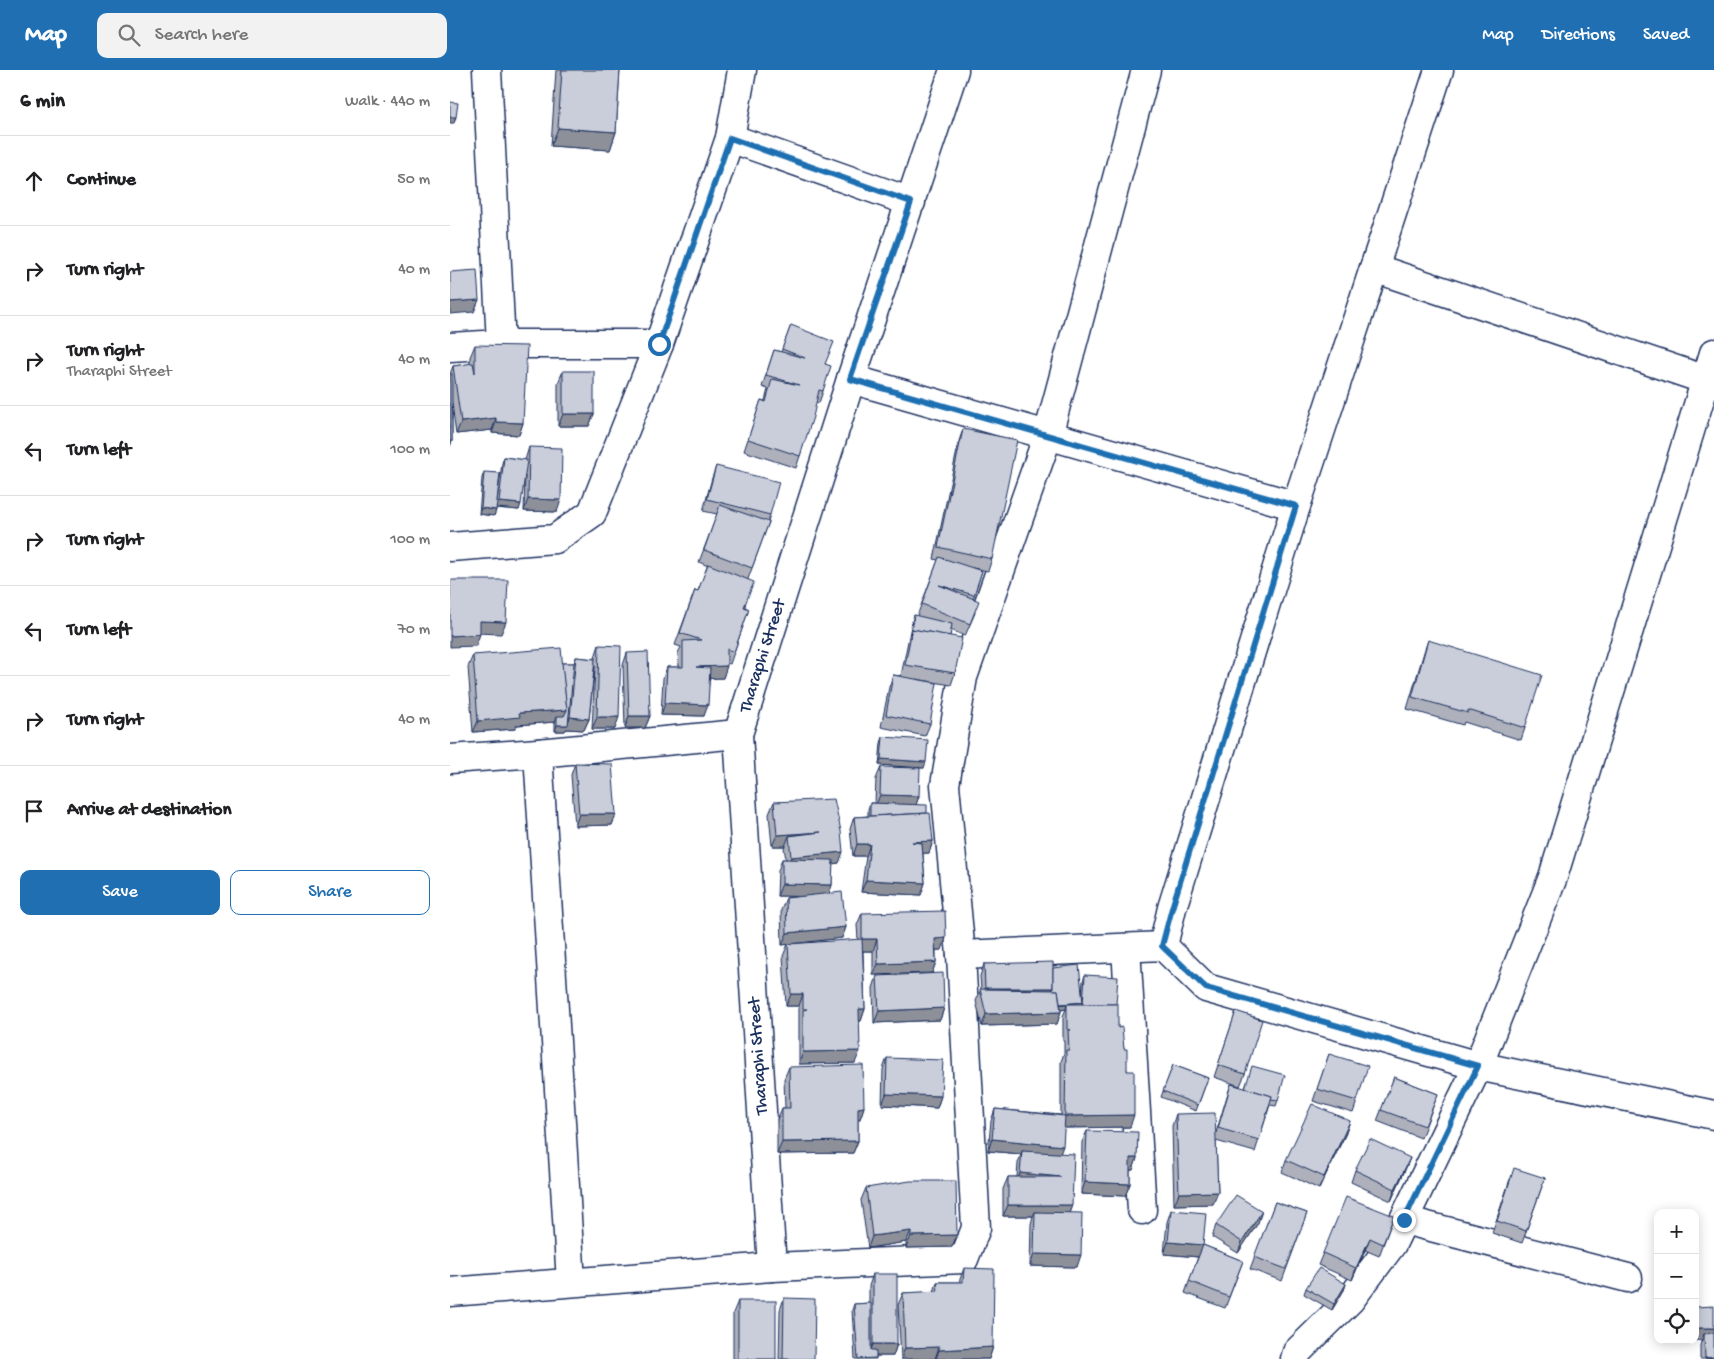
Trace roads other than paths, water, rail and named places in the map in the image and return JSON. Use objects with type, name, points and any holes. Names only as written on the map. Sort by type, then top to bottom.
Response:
[{"type":"street","points":[[487,70],[501,344]]},
{"type":"street","points":[[450,547],[555,539],[592,512],[659,344],[730,138],[742,70]]},
{"type":"street","name":"Tharaphi Street","points":[[772,1267],[738,734],[850,379],[954,70]]},
{"type":"street","points":[[450,1292],[772,1267],[964,1259],[976,1228],[961,955],[946,785],[963,678],[1048,435],[1146,70]]},
{"type":"street","points":[[1162,946],[1172,908],[1296,506],[1439,70]]},
{"type":"street","points":[[730,138],[911,202]]},
{"type":"street","points":[[1374,268],[1706,380]]},
{"type":"street","points":[[450,347],[501,344],[659,344]]},
{"type":"street","points":[[1295,1359],[1297,1352],[1350,1300],[1392,1244],[1478,1066],[1553,877],[1714,353]]},
{"type":"street","points":[[850,379],[1296,506]]},
{"type":"street","points":[[450,759],[538,754],[738,734]]},
{"type":"street","points":[[538,754],[571,1282]]},
{"type":"street","points":[[961,955],[1162,946],[1206,988],[1478,1066],[1714,1115]]},
{"type":"street","points":[[1126,948],[1142,1210]]},
{"type":"street","points":[[1404,1220],[1628,1278]]}]
